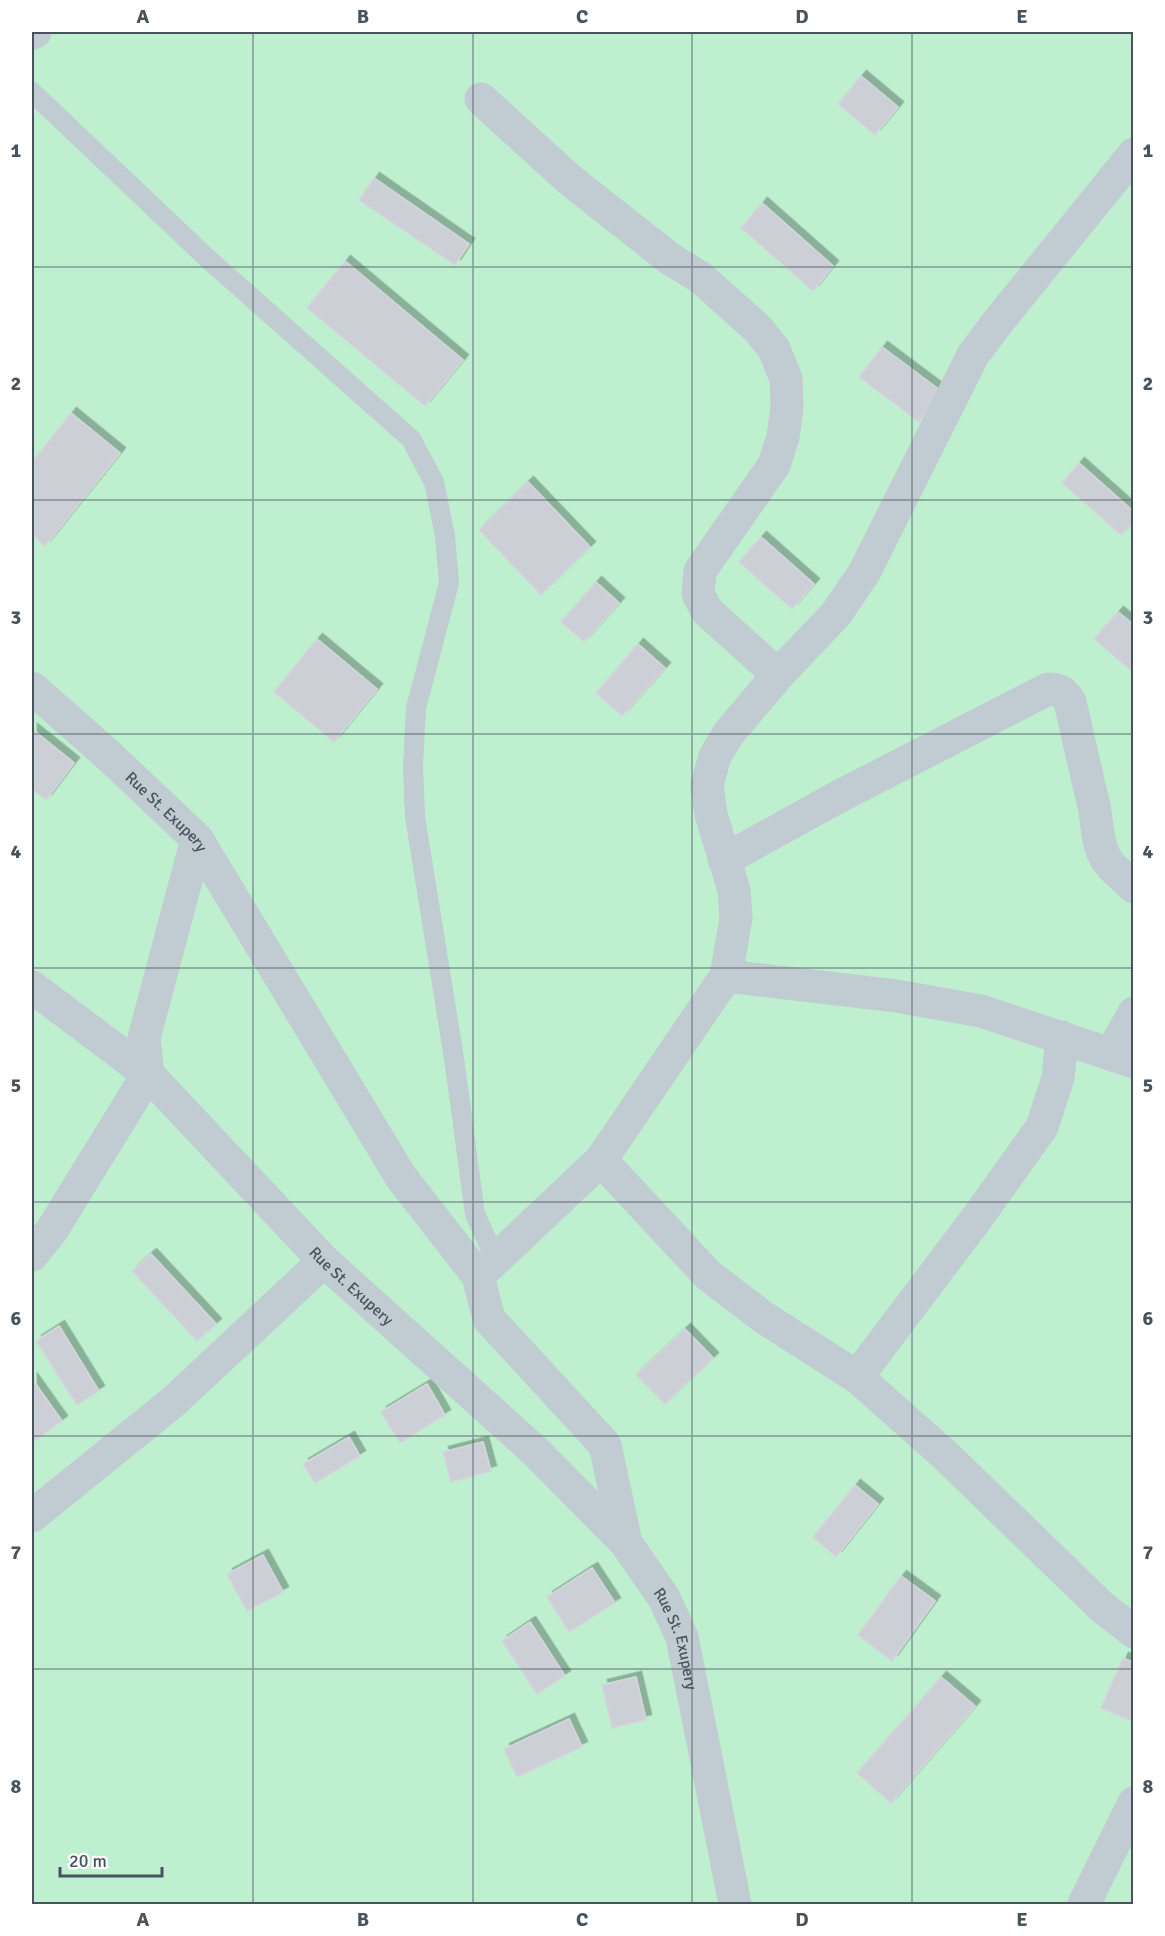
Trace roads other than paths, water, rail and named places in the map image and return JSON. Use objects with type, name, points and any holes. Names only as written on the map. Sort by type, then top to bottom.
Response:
[{"type":"street","points":[[481,99],[570,180],[669,258],[701,278],[758,329],[774,349],[786,379],[787,407],[783,437],[774,465],[700,571],[698,594],[707,611],[778,675]]},
{"type":"street","points":[[486,1268],[601,1160],[726,976],[736,918],[734,890],[711,814],[706,784],[715,756],[729,733],[778,675],[836,614],[864,573],[973,355],[1134,154]]},
{"type":"street","name":"Rue St. Exupery","points":[[32,688],[108,755],[197,839],[144,1038],[148,1074],[324,1261],[536,1452],[626,1543],[664,1598],[682,1638],[735,1905]]},
{"type":"street","points":[[724,860],[838,797],[1048,688],[1065,693],[1070,702],[1096,808],[1100,842],[1106,860],[1134,887]]},
{"type":"street","points":[[197,839],[402,1177],[486,1268],[489,1319],[605,1445],[626,1543]]},
{"type":"street","points":[[726,976],[896,996],[981,1011],[1122,1058],[1134,1013]]},
{"type":"street","points":[[32,987],[148,1074],[52,1230],[32,1255]]},
{"type":"street","points":[[857,1377],[977,1218],[1042,1127],[1058,1078],[1062,1037]]},
{"type":"street","points":[[601,1160],[708,1275],[763,1317],[857,1377],[945,1455],[1102,1607],[1134,1632]]},
{"type":"street","points":[[32,1516],[173,1402],[324,1261]]},
{"type":"street","points":[[1084,1905],[1134,1803]]},
{"type":"lane","points":[[32,92],[207,258],[411,439],[434,482],[445,536],[448,583],[416,708],[413,766],[415,817],[454,1058],[475,1214],[486,1268]]}]
